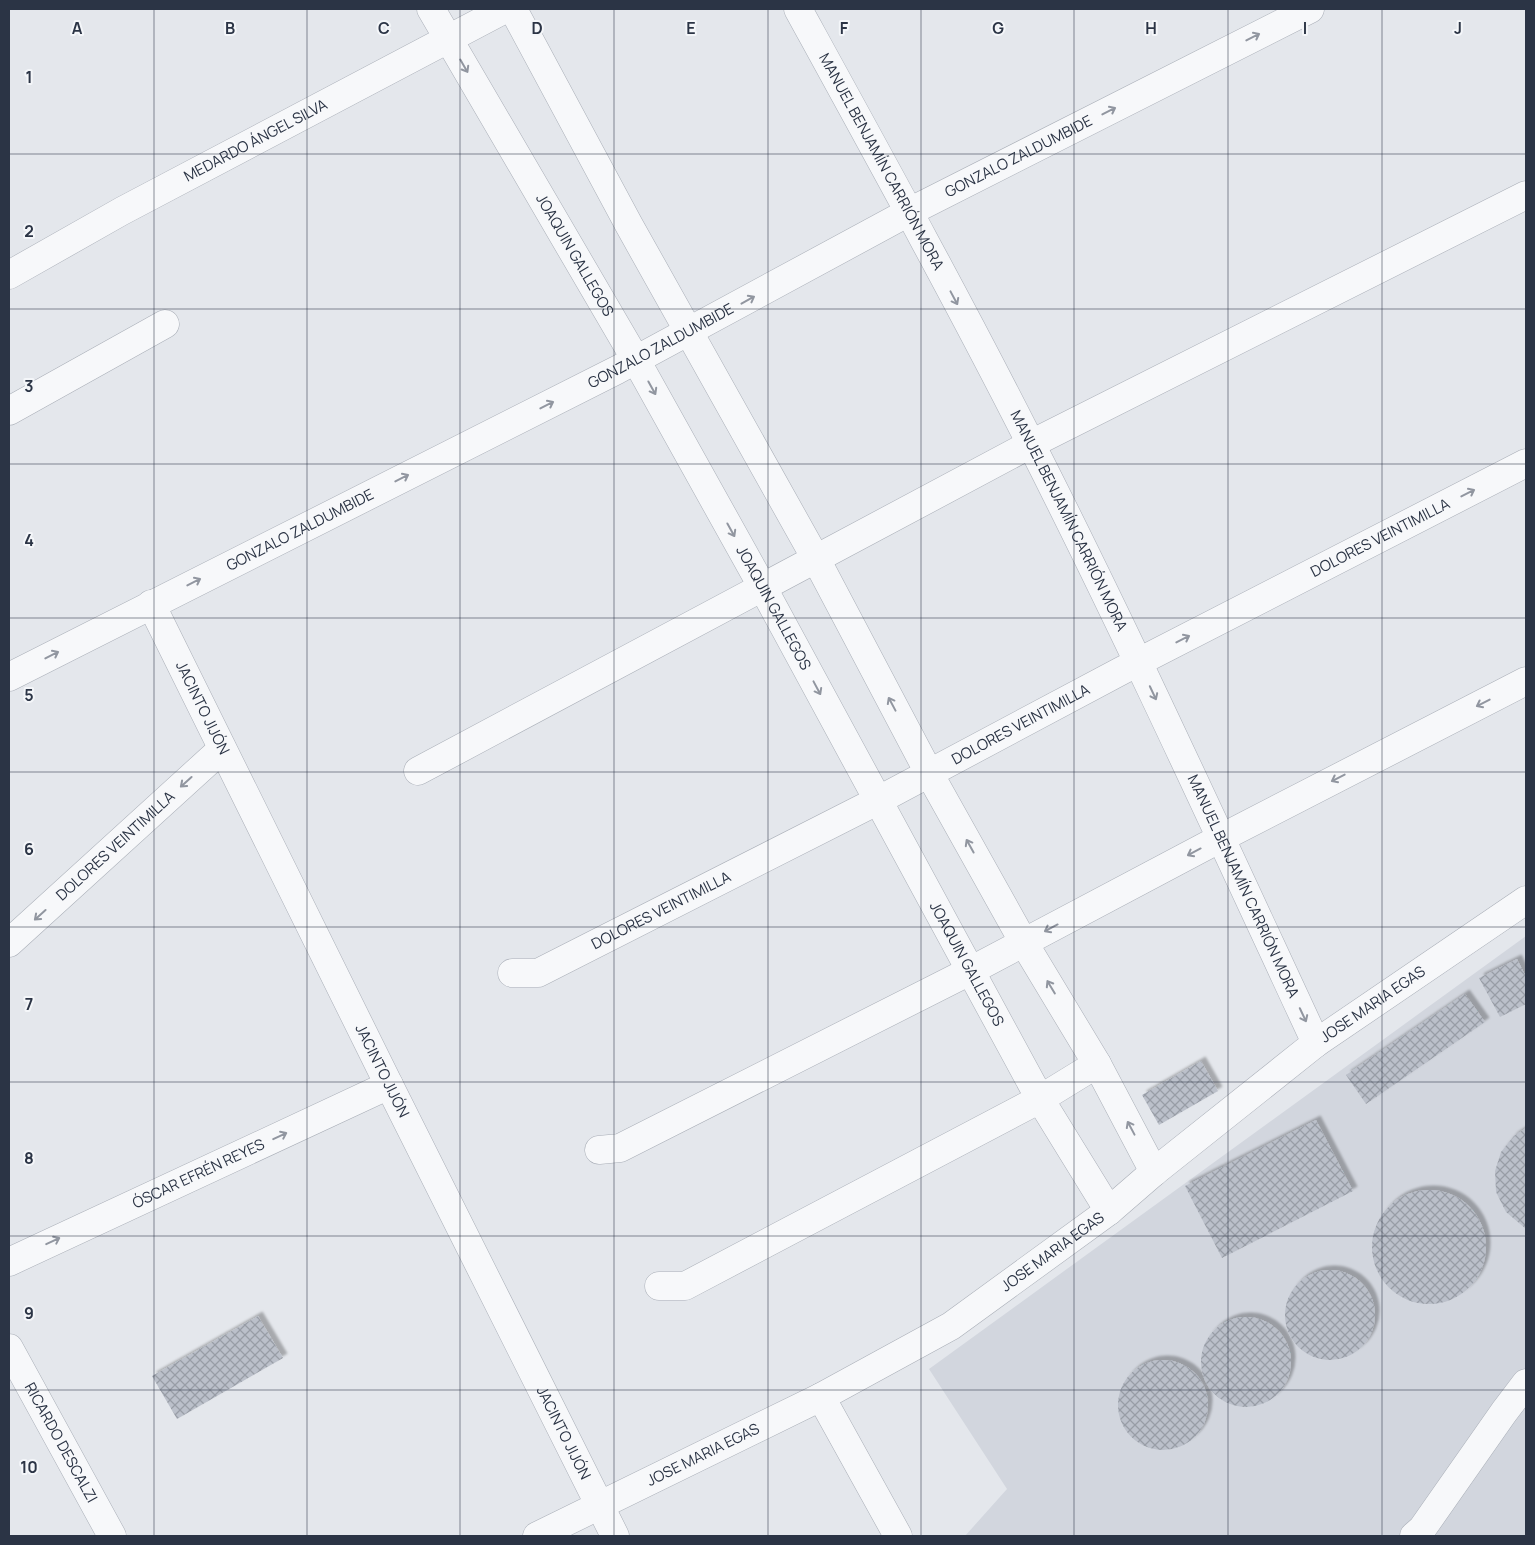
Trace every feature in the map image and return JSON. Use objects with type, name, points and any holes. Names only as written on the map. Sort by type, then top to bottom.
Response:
[{"type":"street","name":"JOAQUIN GALLEGOS","points":[[431,9],[636,360],[763,588],[1040,1099],[1109,1211]]},
{"type":"street","name":"MEDARDO ÁNGEL SILVA","points":[[9,275],[122,211],[505,9]]},
{"type":"street","points":[[513,9],[629,225],[816,559],[929,773],[1024,942],[1097,1064],[1154,1172]]},
{"type":"street","name":"MANUEL BENJAMÍN CARRIÓN MORA","points":[[798,9],[909,212],[1031,444],[1138,662],[1316,1043]]},
{"type":"street","name":"GONZALO ZALDUMBIDE","points":[[9,677],[636,360],[909,212],[1310,9]]},
{"type":"street","points":[[418,772],[1031,444],[1526,195]]},
{"type":"street","points":[[9,411],[165,324]]},
{"type":"street","name":"DOLORES VEINTIMILLA","points":[[512,973],[538,973],[877,801],[1138,662],[1526,463]]},
{"type":"street","name":"JACINTO JIJÓN","points":[[151,604],[615,1536]]},
{"type":"street","points":[[599,1150],[620,1148],[970,971],[1221,838],[1526,681]]},
{"type":"street","name":"DOLORES VEINTIMILLA","points":[[9,943],[222,749]]},
{"type":"street","name":"JOSE MARIA EGAS","points":[[536,1536],[821,1397],[951,1326],[1109,1211],[1154,1172],[1316,1043],[1526,901]]},
{"type":"street","points":[[659,1286],[685,1286],[1040,1099],[1097,1064]]},
{"type":"street","name":"ÓSCAR EFRÉN REYES","points":[[9,1262],[389,1085]]},
{"type":"street","name":"RICARDO DESCALZI","points":[[9,1348],[112,1536]]},
{"type":"street","points":[[1414,1536],[1422,1529],[1526,1383]]},
{"type":"street","points":[[821,1397],[898,1536]]},
{"type":"shaded area","points":[[1526,936],[1526,1536],[965,1536],[1007,1489],[929,1369]]},
{"type":"building","points":[[1517,959],[1526,977],[1526,1004],[1500,1017],[1479,978]]},
{"type":"building","points":[[1465,994],[1485,1022],[1366,1104],[1346,1075]]},
{"type":"building","points":[[1201,1061],[1218,1091],[1159,1125],[1142,1095]]},
{"type":"building","points":[[1316,1120],[1353,1191],[1222,1258],[1185,1186]]},
{"type":"building","points":[[1526,1128],[1526,1229],[1506,1212],[1496,1192],[1495,1171],[1501,1152],[1514,1136]]},
{"type":"building","points":[[1429,1190],[1451,1194],[1469,1207],[1482,1225],[1486,1247],[1482,1269],[1469,1287],[1451,1300],[1429,1304],[1407,1300],[1389,1287],[1376,1269],[1372,1247],[1376,1225],[1389,1207],[1407,1194]]},
{"type":"building","points":[[1330,1270],[1347,1274],[1362,1283],[1371,1298],[1375,1315],[1371,1332],[1362,1347],[1347,1356],[1330,1360],[1313,1356],[1298,1347],[1289,1332],[1285,1315],[1289,1298],[1298,1283],[1313,1274]]},
{"type":"building","points":[[258,1316],[283,1358],[177,1419],[152,1376]]},
{"type":"building","points":[[1246,1317],[1263,1321],[1278,1330],[1287,1345],[1291,1362],[1287,1379],[1278,1394],[1263,1403],[1246,1407],[1229,1403],[1214,1394],[1205,1379],[1201,1362],[1205,1345],[1214,1330],[1229,1321]]},
{"type":"building","points":[[1163,1360],[1180,1364],[1195,1373],[1204,1388],[1208,1405],[1204,1422],[1195,1437],[1180,1446],[1163,1450],[1146,1446],[1131,1437],[1122,1422],[1118,1405],[1122,1388],[1131,1373],[1146,1364]]}]
